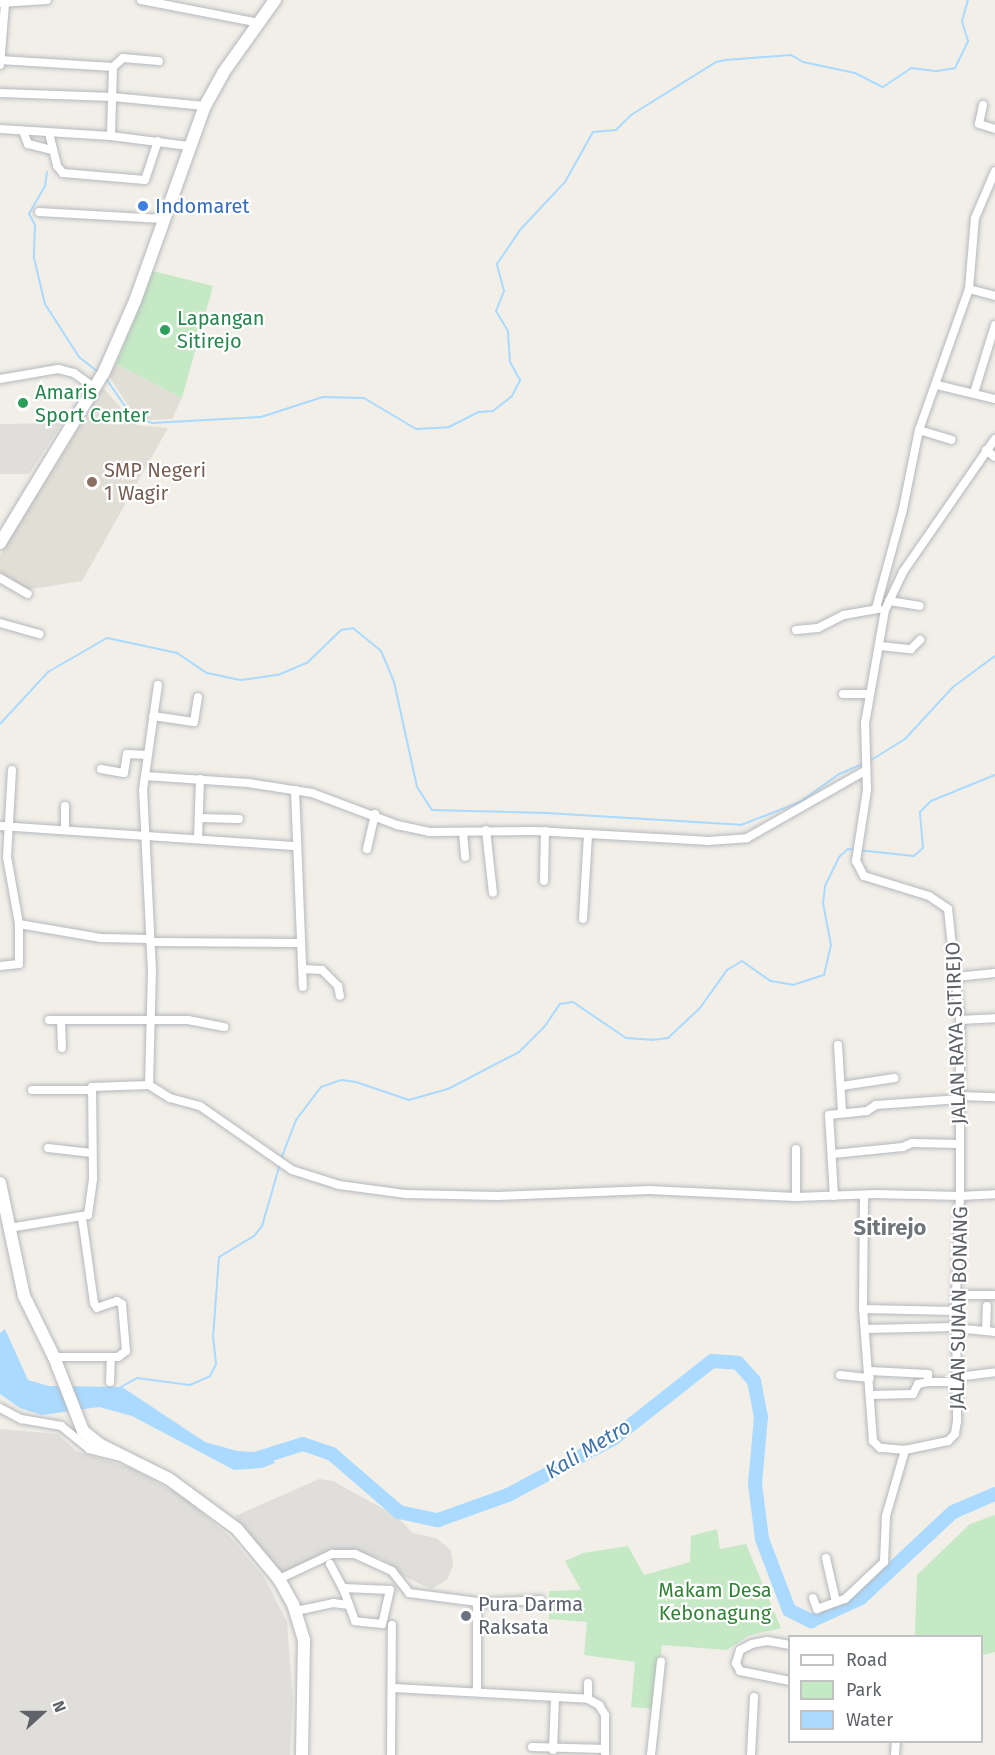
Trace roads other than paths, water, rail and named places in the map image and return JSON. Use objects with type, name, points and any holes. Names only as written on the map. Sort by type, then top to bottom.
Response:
[{"type":"main road","points":[[0,543],[95,388],[123,333],[189,143],[205,106],[223,74],[275,0]]},
{"type":"main road","points":[[0,1183],[29,1312],[54,1357],[78,1422],[92,1440],[158,1472],[215,1511],[247,1540],[279,1579],[296,1611],[304,1640],[302,1755]]},
{"type":"street","points":[[0,65],[6,3],[44,0]]},
{"type":"street","points":[[148,1],[259,23]]},
{"type":"street","points":[[0,60],[113,67],[123,58],[159,61]]},
{"type":"street","points":[[111,136],[113,67]]},
{"type":"street","points":[[0,93],[113,97],[205,106]]},
{"type":"street","points":[[983,105],[979,124],[995,129]]},
{"type":"street","points":[[0,129],[189,143]]},
{"type":"street","points":[[22,131],[28,144],[52,150]]},
{"type":"street","points":[[49,133],[52,150],[63,173],[146,180],[158,141]]},
{"type":"street","points":[[876,608],[903,509],[919,430],[937,385],[969,289],[975,252],[973,225],[995,171]]},
{"type":"street","points":[[39,212],[163,219]]},
{"type":"street","points":[[969,289],[995,296]]},
{"type":"street","points":[[974,393],[995,325]]},
{"type":"street","points":[[0,379],[58,369],[74,373],[95,388]]},
{"type":"street","points":[[937,385],[995,399]]},
{"type":"street","points":[[919,430],[951,440]]},
{"type":"street","points":[[145,776],[200,779],[295,790],[375,814],[409,828],[463,832],[545,831],[691,841],[747,838],[865,765],[864,739],[870,694],[887,605],[903,572],[995,439]]},
{"type":"street","points":[[986,450],[995,457]]},
{"type":"street","points":[[0,578],[28,594]]},
{"type":"street","points":[[796,630],[818,628],[844,615],[887,605],[920,606]]},
{"type":"street","points":[[0,623],[39,634]]},
{"type":"street","points":[[880,646],[911,649],[920,640]]},
{"type":"street","points":[[149,1085],[152,1021],[144,834],[145,776],[158,685]]},
{"type":"street","points":[[843,694],[870,694]]},
{"type":"street","points":[[153,716],[194,722],[198,697]]},
{"type":"street","points":[[101,769],[124,773],[127,754],[147,755]]},
{"type":"street","name":"JALAN RAYA SITIREJO","points":[[865,765],[867,789],[856,861],[864,876],[928,896],[948,909],[960,1020],[960,1196]]},
{"type":"street","points":[[0,966],[19,964],[19,924],[8,857],[12,770]]},
{"type":"street","points":[[198,839],[200,779]]},
{"type":"street","points":[[295,790],[303,987]]},
{"type":"street","points":[[65,806],[65,829]]},
{"type":"street","points":[[367,849],[375,814]]},
{"type":"street","points":[[199,818],[239,819]]},
{"type":"street","points":[[0,826],[297,846]]},
{"type":"street","points":[[486,830],[493,893]]},
{"type":"street","points":[[544,881],[545,831]]},
{"type":"street","points":[[463,832],[465,857]]},
{"type":"street","points":[[583,919],[588,834]]},
{"type":"street","points":[[19,924],[101,938],[301,943]]},
{"type":"street","points":[[303,969],[322,970],[338,986],[340,996]]},
{"type":"street","points":[[956,977],[995,973]]},
{"type":"street","points":[[960,1020],[995,1018]]},
{"type":"street","points":[[49,1020],[188,1020],[224,1027]]},
{"type":"street","points":[[61,1020],[62,1048]]},
{"type":"street","points":[[838,1045],[842,1113]]},
{"type":"street","points":[[842,1086],[894,1078]]},
{"type":"street","points":[[9,1228],[82,1218],[89,1213],[92,1153],[91,1090],[93,1086],[149,1085],[170,1098],[200,1106],[292,1170],[339,1185],[406,1194],[498,1196],[649,1190],[795,1197],[995,1194]]},
{"type":"street","points":[[32,1090],[91,1090]]},
{"type":"street","points":[[834,1196],[829,1115],[876,1106],[960,1097],[995,1097]]},
{"type":"street","points":[[832,1154],[903,1148],[912,1143],[960,1143]]},
{"type":"street","points":[[48,1148],[92,1153]]},
{"type":"street","points":[[795,1197],[796,1149]]},
{"type":"street","points":[[813,1598],[817,1609],[850,1595],[884,1562],[885,1534],[894,1478],[905,1450],[880,1448],[874,1444],[863,1309],[864,1195]]},
{"type":"street","name":"JALAN SUNAN BONANG","points":[[905,1450],[953,1438],[957,1421],[956,1295],[960,1196]]},
{"type":"street","points":[[54,1357],[111,1358],[126,1351],[123,1306],[117,1301],[95,1306],[82,1218]]},
{"type":"street","points":[[956,1295],[995,1295]]},
{"type":"street","points":[[864,1329],[956,1328],[990,1331],[987,1306]]},
{"type":"street","points":[[863,1309],[956,1311]]},
{"type":"street","points":[[110,1382],[111,1358]]},
{"type":"street","points":[[871,1395],[913,1394],[918,1384],[995,1372]]},
{"type":"street","points":[[840,1375],[928,1374],[928,1382]]},
{"type":"street","points":[[0,1408],[21,1419],[67,1429],[83,1444],[102,1455],[126,1457]]},
{"type":"street","points":[[885,1534],[894,1549]]},
{"type":"street","points":[[279,1579],[332,1554],[356,1554],[392,1571],[409,1593],[480,1603],[541,1599]]},
{"type":"street","points":[[826,1558],[836,1602]]},
{"type":"street","points":[[330,1564],[344,1591],[355,1621],[382,1624],[390,1590],[344,1591],[333,1603]]},
{"type":"street","points":[[296,1611],[333,1603],[349,1605]]},
{"type":"street","points":[[477,1692],[480,1603]]},
{"type":"street","points":[[391,1755],[394,1688],[392,1625]]},
{"type":"street","points":[[788,1645],[767,1641],[752,1644],[740,1650],[736,1663],[740,1671],[788,1680]]},
{"type":"street","points":[[651,1755],[661,1662]]},
{"type":"street","points":[[588,1683],[588,1699]]},
{"type":"street","points":[[394,1688],[588,1699],[599,1705],[605,1715],[605,1752],[531,1747]]},
{"type":"street","points":[[553,1750],[555,1697]]},
{"type":"street","points":[[751,1755],[754,1697]]},
{"type":"water","points":[[5,1329],[28,1380],[49,1386],[122,1387],[205,1442],[237,1451],[267,1453],[275,1463],[262,1468],[234,1470],[132,1416],[99,1407],[42,1415],[20,1408],[0,1394],[0,1333]]},
{"type":"waterway","points":[[107,380],[131,415],[152,423],[261,417],[323,397],[364,398],[416,429],[449,427],[479,412],[493,411],[512,396],[520,380],[510,362],[508,331],[496,311],[504,291],[497,264],[519,231],[565,182],[593,132],[616,130],[631,115],[716,62],[726,60],[791,55],[803,62],[855,73],[883,87],[911,68],[937,71],[955,68],[968,41],[962,21],[968,0]]},
{"type":"waterway","points":[[47,172],[45,186],[29,214],[35,225],[34,258],[45,304],[79,357],[97,371]]},
{"type":"waterway","points":[[0,724],[48,672],[107,638],[177,653],[207,673],[241,680],[278,675],[308,662],[341,630],[353,628],[381,651],[394,682],[417,787],[432,810],[547,813],[741,825],[800,802],[839,774],[862,764]]},
{"type":"waterway","points":[[868,762],[905,739],[953,687],[995,656]]},
{"type":"waterway","points":[[281,1159],[296,1120],[321,1087],[341,1080],[356,1082],[409,1100],[448,1089],[519,1052],[545,1026],[560,1004],[573,1002],[626,1038],[652,1040],[668,1038],[700,1008],[727,970],[742,961],[771,981],[793,985],[824,975],[831,945],[823,903],[825,886],[839,857],[848,849],[914,856],[923,848],[920,812],[931,801],[995,775]]},
{"type":"waterway","points":[[119,1388],[137,1378],[190,1385],[210,1376],[216,1364],[213,1337],[219,1257],[254,1236],[262,1226],[280,1164]]},
{"type":"waterway","name":"Kali Metro","points":[[252,1460],[303,1444],[332,1454],[399,1512],[438,1520],[508,1495],[613,1439],[712,1361],[738,1363],[754,1381],[761,1417],[755,1484],[762,1539],[789,1610],[811,1621],[861,1598],[953,1512],[995,1494]]},
{"type":"place","name":"Indomaret","points":[[143,206]]},
{"type":"place","name":"Lapangan Sitirejo","points":[[165,330]]},
{"type":"place","name":"Amaris Sport Center","points":[[23,403]]},
{"type":"place","name":"SMP Negeri 1 Wagir","points":[[92,482]]},
{"type":"place","name":"Pura Darma Raksata","points":[[466,1616]]},
{"type":"district","name":"Sitirejo","points":[[890,1228]]},
{"type":"park label","name":"Makam Desa Kebonagung","points":[[715,1602]]}]
